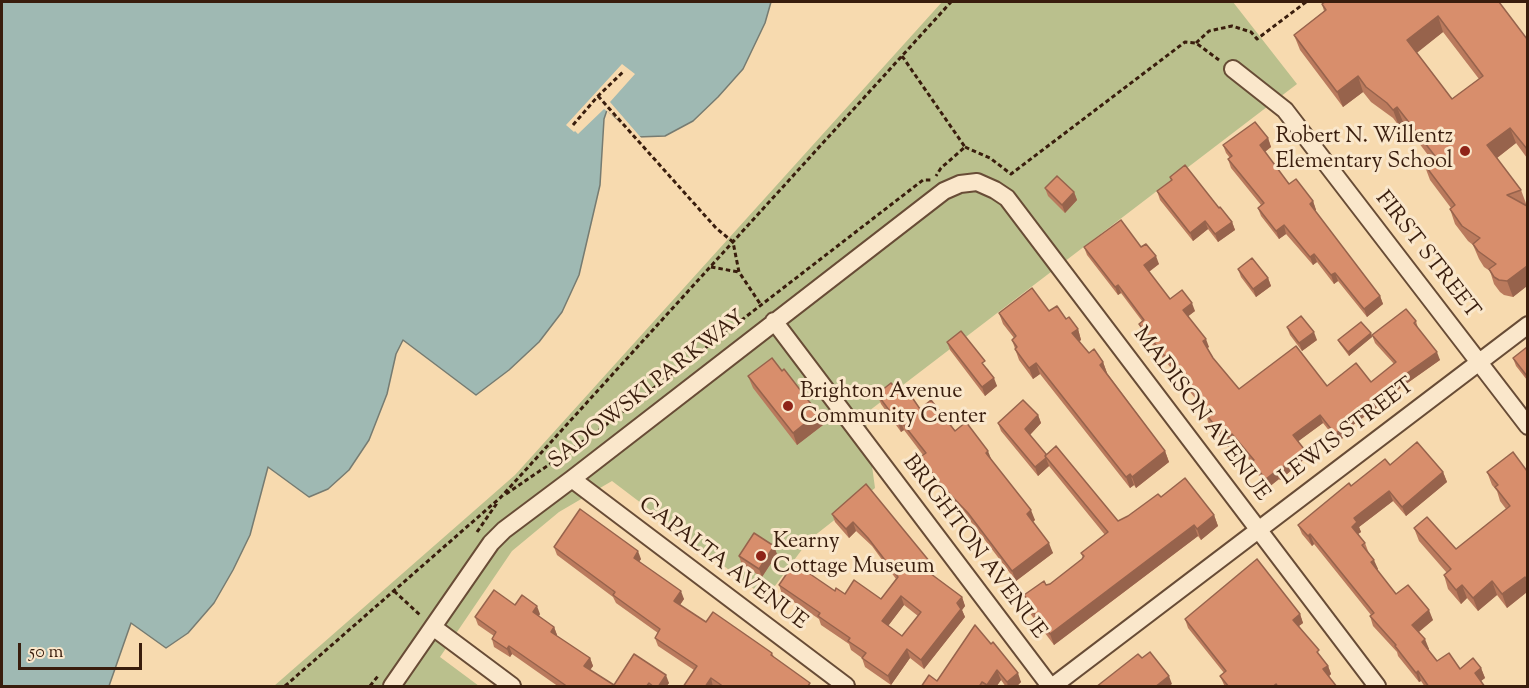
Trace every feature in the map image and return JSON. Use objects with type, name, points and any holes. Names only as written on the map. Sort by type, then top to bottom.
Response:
[{"type":"street","name":"FIRST STREET","points":[[1233,69],[1285,110],[1527,426]]},
{"type":"street","name":"SADOWSKI PARKWAY","points":[[392,687],[491,543],[504,530],[944,191],[960,184],[977,183]]},
{"type":"street","name":"MADISON AVENUE","points":[[977,183],[1007,198],[1377,687]]},
{"type":"street","name":"BRIGHTON AVENUE","points":[[774,321],[1052,687]]},
{"type":"street","name":"LEWIS STREET","points":[[1052,687],[1527,325]]},
{"type":"street","name":"CAPALTA AVENUE","points":[[572,479],[846,687]]},
{"type":"street","points":[[433,627],[512,687]]},
{"type":"path","points":[[285,687],[501,497],[951,2]]},
{"type":"path","points":[[1196,43],[1209,31],[1232,26],[1251,32],[1257,39],[1306,2]]},
{"type":"path","points":[[902,56],[965,147],[990,158],[1011,174],[1185,42],[1196,43],[1233,69]]},
{"type":"path","points":[[573,125],[624,71]]},
{"type":"path","points":[[598,96],[716,228],[733,242],[739,272],[761,305]]},
{"type":"path","points":[[474,536],[501,497],[594,434],[923,180],[934,180],[941,168],[965,147]]},
{"type":"path","points":[[710,267],[739,272]]},
{"type":"path","points":[[394,591],[420,615],[414,624]]},
{"type":"path","points":[[370,687],[382,669]]},
{"type":"green space","points":[[942,2],[1233,2],[1297,84],[865,414],[875,488],[809,540],[766,598],[612,481],[559,512],[512,551],[440,657],[479,686],[274,686],[515,475]]},
{"type":"water","points":[[2,2],[771,2],[765,23],[743,69],[693,121],[665,136],[637,137],[607,110],[604,119],[600,185],[579,275],[562,312],[539,342],[509,370],[476,395],[403,340],[396,354],[387,394],[369,440],[349,470],[328,489],[309,497],[268,467],[250,535],[214,603],[188,633],[166,648],[131,623],[109,686],[2,686]]},
{"type":"pier","points":[[622,64],[635,74],[610,102],[643,140],[635,140],[616,118],[604,109],[578,134],[574,132],[566,125]]},
{"type":"building","name":"Robert N. Willentz Elementary School","points":[[1325,2],[1499,2],[1527,39],[1527,149],[1510,128],[1487,145],[1521,190],[1507,195],[1527,206],[1527,266],[1507,281],[1494,277],[1489,269],[1496,264],[1478,251],[1473,244],[1480,238],[1462,226],[1450,209],[1455,205],[1424,164],[1435,156],[1397,107],[1393,110],[1366,87],[1358,76],[1337,92],[1294,35],[1326,10],[1322,4]],"holes":[[[1438,16],[1483,76],[1452,99],[1407,40]]]},
{"type":"building","points":[[1255,122],[1268,138],[1260,145],[1289,184],[1296,179],[1313,201],[1310,204],[1380,296],[1364,309],[1335,273],[1331,275],[1314,254],[1310,257],[1284,225],[1276,231],[1258,208],[1264,203],[1228,159],[1232,156],[1223,145]]},
{"type":"building","points":[[1185,165],[1232,222],[1215,234],[1205,221],[1190,233],[1157,191],[1172,180],[1170,177]]},
{"type":"building","points":[[1057,176],[1074,192],[1062,205],[1045,188]]},
{"type":"building","points":[[1121,220],[1141,247],[1146,244],[1156,256],[1144,265],[1170,299],[1182,290],[1192,303],[1183,310],[1206,339],[1203,341],[1213,358],[1239,389],[1296,346],[1327,386],[1356,363],[1371,382],[1396,362],[1372,335],[1406,309],[1437,352],[1349,417],[1351,421],[1335,434],[1320,415],[1293,435],[1304,449],[1266,479],[1251,462],[1254,460],[1232,434],[1225,439],[1206,414],[1209,411],[1139,324],[1144,320],[1118,285],[1115,287],[1084,247]]},
{"type":"building","points":[[1252,258],[1268,278],[1253,289],[1238,269]]},
{"type":"building","points":[[1032,288],[1049,311],[1057,306],[1066,319],[1069,317],[1078,329],[1072,333],[1089,353],[1094,349],[1103,362],[1100,365],[1165,451],[1132,477],[1130,474],[1126,477],[1036,363],[1029,368],[1015,349],[1017,347],[1012,340],[1016,336],[999,313]]},
{"type":"building","points":[[1301,316],[1314,332],[1299,343],[1287,327]]},
{"type":"building","points":[[1361,322],[1371,333],[1348,352],[1338,340]]},
{"type":"building","points":[[961,331],[985,361],[982,363],[994,378],[982,387],[947,342]]},
{"type":"building","points":[[1527,347],[1527,376],[1513,358]]},
{"type":"building","name":"Brighton Avenue Community Center","points":[[772,358],[782,371],[784,369],[818,413],[793,433],[748,376]]},
{"type":"building","points":[[891,383],[903,397],[909,393],[920,409],[931,400],[955,431],[966,422],[988,451],[986,453],[1031,510],[1027,514],[1049,543],[1012,571],[968,513],[943,487],[920,457],[926,453],[877,394]]},
{"type":"building","points":[[1023,400],[1038,415],[1025,429],[1046,454],[1046,458],[1035,467],[998,423]]},
{"type":"building","points":[[1417,442],[1443,472],[1402,507],[1389,491],[1354,518],[1357,522],[1352,527],[1365,543],[1362,545],[1374,560],[1371,562],[1396,594],[1408,585],[1429,610],[1412,625],[1425,639],[1422,642],[1437,661],[1449,653],[1460,669],[1473,658],[1481,668],[1475,673],[1485,687],[1429,687],[1370,616],[1374,613],[1310,534],[1308,536],[1298,525],[1349,483],[1351,486],[1385,459],[1390,465]]},
{"type":"building","points":[[1056,446],[1118,521],[1158,494],[1161,497],[1185,478],[1214,515],[1197,529],[1194,525],[1050,634],[1025,601],[1027,599],[1024,595],[1044,581],[1046,585],[1050,584],[1082,559],[1084,556],[1081,553],[1108,532],[1045,456]]},
{"type":"building","points":[[1513,452],[1527,471],[1527,577],[1502,594],[1492,581],[1473,598],[1462,585],[1456,590],[1444,575],[1451,569],[1414,528],[1427,517],[1456,549],[1510,506],[1495,487],[1498,485],[1487,472]]},
{"type":"building","points":[[866,484],[930,562],[923,568],[962,597],[957,603],[961,609],[921,660],[907,649],[888,676],[862,658],[866,653],[848,641],[850,638],[818,616],[820,613],[779,585],[794,563],[835,591],[836,588],[845,594],[854,580],[881,599],[898,577],[853,522],[846,529],[832,514]],"holes":[[[901,596],[921,612],[902,636],[882,621]]]},
{"type":"building","points":[[580,509],[638,551],[634,558],[681,591],[674,601],[706,622],[713,612],[772,653],[771,655],[810,683],[809,687],[724,687],[711,678],[705,687],[683,687],[697,666],[655,638],[660,629],[613,595],[615,592],[554,547]]},
{"type":"building","points":[[754,533],[774,546],[759,569],[739,556]]},
{"type":"building","points":[[1257,559],[1300,614],[1293,620],[1319,650],[1317,652],[1328,666],[1323,669],[1337,687],[1278,687],[1276,684],[1272,687],[1229,687],[1220,676],[1226,671],[1185,619]]},
{"type":"building","points":[[494,590],[515,605],[522,595],[537,606],[533,612],[554,627],[551,632],[590,658],[584,666],[614,685],[634,654],[666,675],[658,687],[649,683],[646,687],[568,687],[509,646],[507,649],[492,639],[496,632],[475,617]]},
{"type":"building","points":[[975,625],[991,644],[993,642],[1018,673],[1007,682],[997,670],[987,685],[982,682],[979,687],[921,687],[929,675],[937,681]]},
{"type":"building","points":[[1150,652],[1169,676],[1155,687],[1096,687],[1138,654],[1142,658]]},
{"type":"place","name":"Robert N. Willentz Elementary School","points":[[1465,151]]},
{"type":"place","name":"Brighton Avenue Community Center","points":[[788,406]]},
{"type":"place","name":"Kearny Cottage Museum","points":[[761,556]]}]
